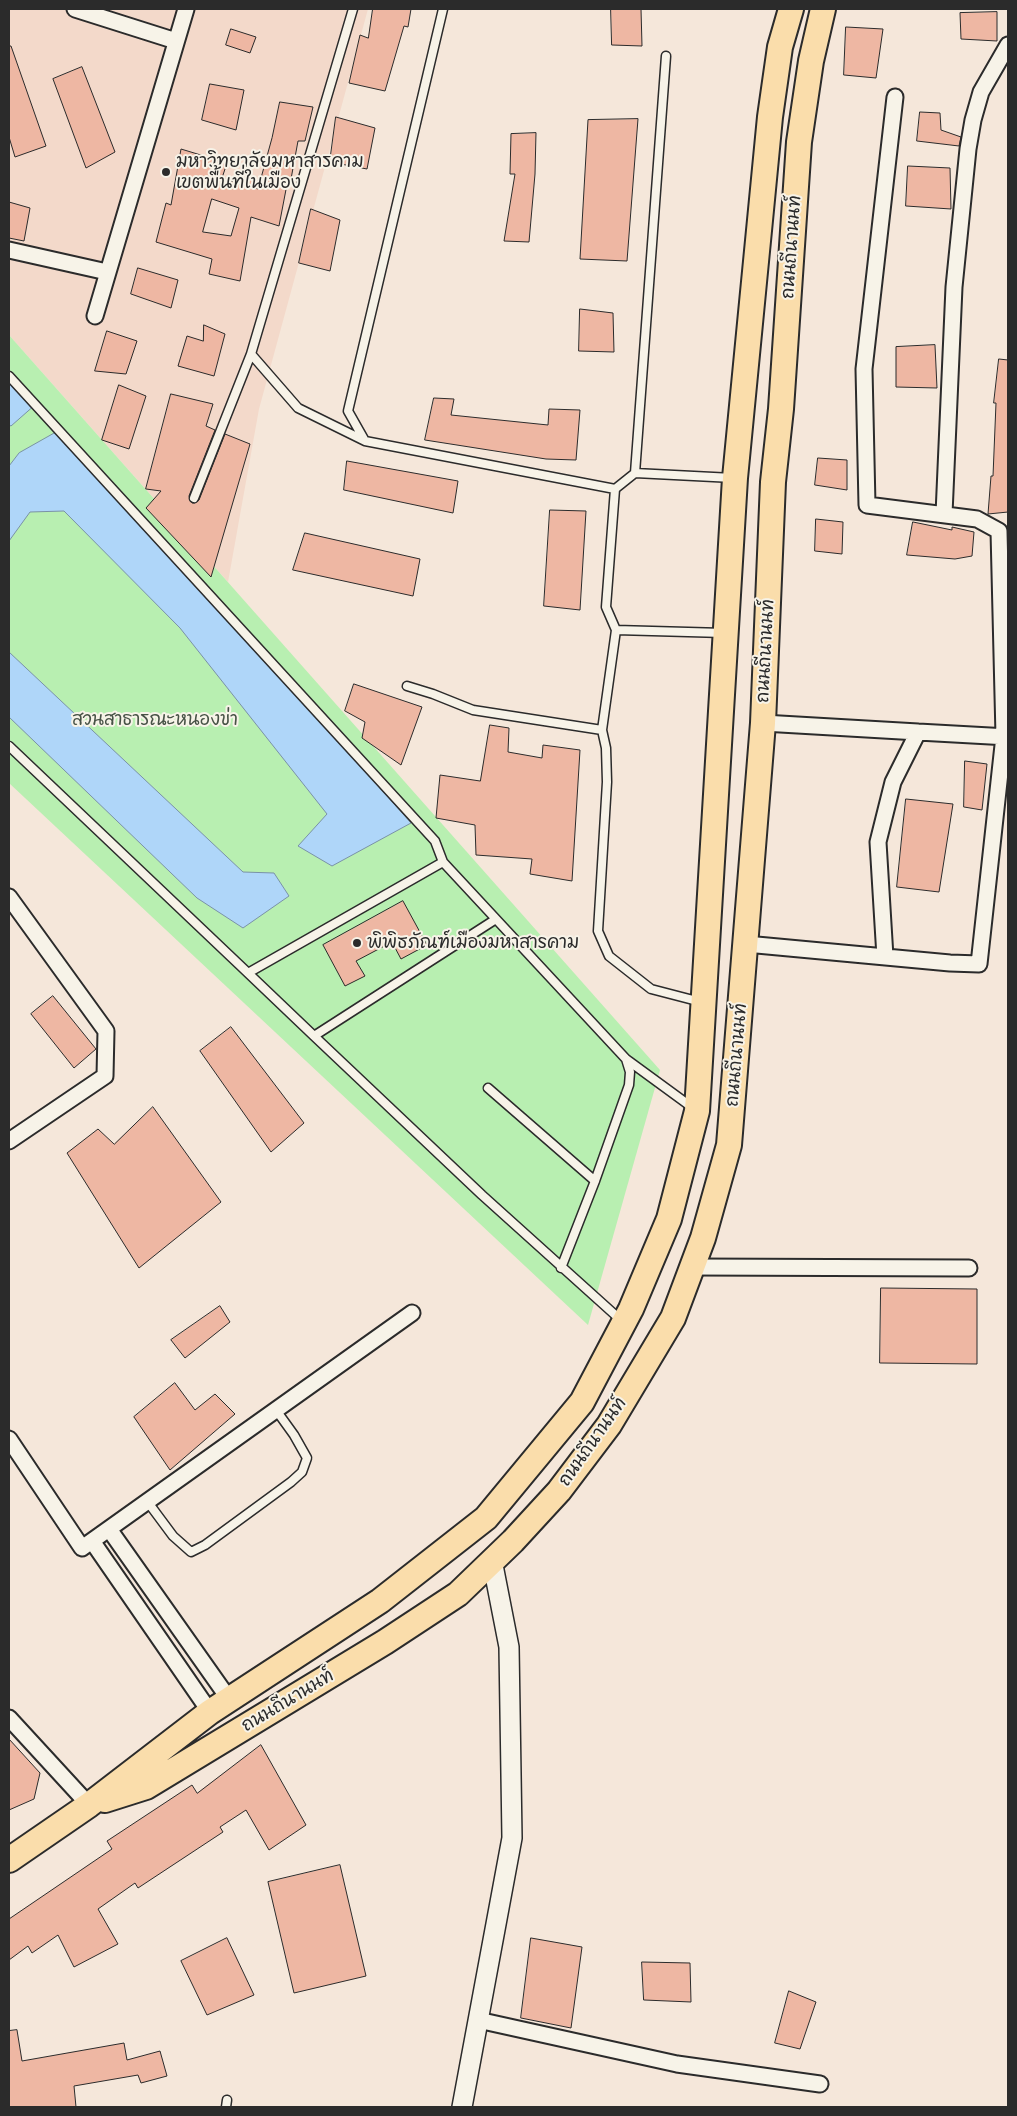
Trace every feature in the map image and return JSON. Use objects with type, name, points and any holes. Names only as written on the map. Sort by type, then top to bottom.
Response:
[{"type":"main road","name":"ถนนถีนานนท์","points":[[9,1860],[89,1805],[219,1706],[259,1678],[380,1601],[486,1518],[582,1402],[624,1323],[670,1219],[697,1111],[735,478],[770,117],[780,48],[791,9]]},
{"type":"main road","name":"ถนนถีนานนท์","points":[[89,1805],[146,1787],[385,1642],[458,1594],[513,1541],[559,1491],[609,1425],[673,1318],[703,1238],[729,1146],[762,723],[773,482],[781,409],[799,142],[811,62],[822,9]]},
{"type":"main road","points":[[735,478],[773,482]]},
{"type":"main road","points":[[259,1678],[278,1708]]},
{"type":"street","points":[[76,9],[176,41]]},
{"type":"street","points":[[95,316],[186,9]]},
{"type":"street","points":[[944,514],[954,287],[968,149],[973,120],[981,92],[1008,45]]},
{"type":"street","points":[[746,944],[979,964],[1006,737],[999,532],[977,519],[867,505],[864,369],[895,96]]},
{"type":"street","points":[[9,250],[107,272]]},
{"type":"street","points":[[762,723],[1006,737]]},
{"type":"street","points":[[885,957],[878,842],[893,782],[918,732]]},
{"type":"street","points":[[9,897],[106,1031],[105,1076],[9,1141]]},
{"type":"street","points":[[692,1267],[969,1268]]},
{"type":"street","points":[[9,1439],[82,1548],[412,1313]]},
{"type":"street","points":[[109,1529],[219,1706]]},
{"type":"street","points":[[92,1541],[219,1706]]},
{"type":"street","points":[[462,2107],[512,1838],[509,1647],[492,1560]]},
{"type":"street","points":[[9,1718],[89,1805]]},
{"type":"street","points":[[478,2020],[677,2064],[820,2084]]},
{"type":"lane","points":[[194,498],[251,354],[353,9]]},
{"type":"lane","points":[[365,441],[348,410],[443,9]]},
{"type":"lane","points":[[635,473],[666,56]]},
{"type":"lane","points":[[251,354],[298,408],[365,441],[615,489]]},
{"type":"lane","points":[[9,376],[435,841],[443,862],[626,1059],[697,1111]]},
{"type":"lane","points":[[703,1003],[651,989],[608,956],[598,931],[607,782],[606,748],[602,730],[616,630],[606,607],[615,489],[635,473],[735,478]]},
{"type":"lane","points":[[616,630],[726,633]]},
{"type":"lane","points":[[407,686],[473,710],[602,730]]},
{"type":"lane","points":[[9,746],[561,1268],[624,1323]]},
{"type":"lane","points":[[248,973],[443,862]]},
{"type":"lane","points":[[314,1036],[496,919]]},
{"type":"lane","points":[[561,1268],[595,1181],[629,1085],[630,1072],[626,1059]]},
{"type":"lane","points":[[488,1088],[595,1181]]},
{"type":"lane","points":[[148,1501],[174,1536],[192,1552],[205,1545],[276,1494],[302,1472],[307,1458],[294,1435],[276,1410]]},
{"type":"shaded area","name":"มหาวิทยาลัยมหาสารคาม เขตพื้นที่ในเมือง","points":[[9,9],[368,9],[259,409],[228,582],[9,335]]},
{"type":"green space","name":"สวนสาธารณะหนองข่า","points":[[9,335],[660,1070],[588,1325],[9,783]]},
{"type":"water","points":[[9,375],[36,404],[11,426],[9,425]]},
{"type":"water","points":[[62,429],[411,823],[332,866],[298,846],[327,814],[180,628],[64,511],[30,512],[9,541],[9,466],[19,453]]},
{"type":"water","points":[[9,652],[243,872],[274,873],[289,896],[243,928],[197,898],[9,717]]},
{"type":"building","points":[[373,9],[411,9],[408,27],[404,26],[385,91],[349,83],[360,35],[368,38]]},
{"type":"building","points":[[611,9],[641,9],[642,46],[612,45]]},
{"type":"building","points":[[997,12],[997,41],[961,39],[960,13]]},
{"type":"building","points":[[846,27],[883,29],[876,78],[844,75]]},
{"type":"building","points":[[231,29],[256,37],[250,53],[226,45]]},
{"type":"building","points":[[9,46],[11,46],[46,146],[15,157],[9,137]]},
{"type":"building","points":[[82,67],[115,152],[86,168],[53,79]]},
{"type":"building","points":[[210,84],[244,90],[236,130],[202,120]]},
{"type":"building","points":[[280,102],[313,107],[305,141],[298,141],[279,226],[251,217],[240,281],[209,274],[212,259],[156,242],[166,203],[171,205],[181,149],[227,163],[222,178],[246,186],[248,178],[257,180],[256,188],[258,189]],"holes":[[[212,199],[239,208],[231,236],[203,232]]]},
{"type":"building","points":[[920,112],[940,113],[941,130],[961,137],[959,146],[917,141]]},
{"type":"building","points":[[336,117],[375,128],[367,169],[330,162]]},
{"type":"building","points":[[638,119],[627,261],[580,259],[588,120]]},
{"type":"building","points":[[536,133],[535,174],[529,242],[504,241],[515,174],[510,174],[511,134]]},
{"type":"building","points":[[908,166],[950,168],[951,209],[906,206]]},
{"type":"building","points":[[9,202],[30,208],[24,241],[9,238]]},
{"type":"building","points":[[311,209],[340,220],[330,271],[299,263]]},
{"type":"building","points":[[138,268],[178,280],[171,308],[131,294]]},
{"type":"building","points":[[580,309],[613,313],[614,352],[579,351]]},
{"type":"building","points":[[204,325],[225,334],[214,376],[178,366],[187,336],[203,341]]},
{"type":"building","points":[[107,331],[137,341],[126,374],[95,371]]},
{"type":"building","points":[[935,345],[937,388],[896,387],[896,347]]},
{"type":"building","points":[[999,359],[1008,360],[1008,512],[988,514],[991,476],[993,476],[996,403],[994,403]]},
{"type":"building","points":[[119,385],[146,396],[129,449],[102,440]]},
{"type":"building","points":[[171,394],[213,404],[206,426],[215,430],[189,496],[192,503],[199,500],[225,434],[250,444],[211,577],[146,508],[161,491],[146,489]]},
{"type":"building","points":[[434,398],[454,399],[451,415],[548,425],[549,409],[580,410],[576,460],[546,459],[425,440]]},
{"type":"building","points":[[818,458],[847,460],[847,490],[815,485]]},
{"type":"building","points":[[347,461],[458,481],[453,513],[344,490]]},
{"type":"building","points":[[550,510],[586,511],[580,610],[544,606]]},
{"type":"building","points":[[816,519],[843,522],[842,554],[815,551]]},
{"type":"building","points":[[913,522],[952,530],[952,527],[974,532],[972,556],[955,559],[907,555]]},
{"type":"building","points":[[305,533],[420,559],[413,596],[293,570]]},
{"type":"building","points":[[354,684],[422,707],[401,765],[362,738],[365,722],[345,711]]},
{"type":"building","points":[[490,725],[509,728],[508,752],[542,758],[543,745],[580,750],[572,881],[530,874],[532,859],[476,855],[475,825],[436,818],[440,775],[480,781]]},
{"type":"building","points":[[965,761],[987,764],[982,810],[964,807]]},
{"type":"building","points":[[906,799],[953,804],[939,892],[897,887]]},
{"type":"building","name":"พิพิธภัณฑ์เมืองมหาสารคาม","points":[[403,901],[427,945],[401,959],[392,942],[356,961],[365,976],[345,986],[323,945]]},
{"type":"building","points":[[53,996],[96,1049],[74,1068],[31,1014]]},
{"type":"building","points":[[231,1027],[304,1123],[271,1152],[200,1051]]},
{"type":"building","points":[[153,1107],[221,1202],[139,1268],[67,1153],[98,1129],[114,1144]]},
{"type":"building","points":[[881,1288],[977,1289],[977,1364],[880,1363]]},
{"type":"building","points":[[220,1306],[230,1322],[185,1358],[171,1340]]},
{"type":"building","points":[[175,1383],[195,1410],[215,1394],[235,1414],[170,1470],[134,1417]]},
{"type":"building","points":[[9,1739],[40,1773],[34,1799],[9,1810]]},
{"type":"building","points":[[261,1745],[306,1825],[269,1850],[246,1810],[220,1827],[223,1832],[138,1888],[135,1883],[98,1909],[118,1944],[74,1967],[58,1935],[32,1953],[28,1946],[9,1960],[9,1919],[112,1849],[107,1841],[192,1785],[197,1793]]},
{"type":"building","points":[[340,1865],[366,1976],[294,1993],[268,1882]]},
{"type":"building","points":[[227,1938],[254,1995],[207,2015],[181,1961]]},
{"type":"building","points":[[531,1938],[582,1947],[571,2028],[521,2018]]},
{"type":"building","points":[[642,1962],[690,1963],[691,2002],[644,2000]]},
{"type":"building","points":[[789,1991],[816,2002],[800,2049],[775,2043]]},
{"type":"building","points":[[17,2030],[22,2061],[124,2043],[127,2060],[160,2051],[167,2076],[141,2083],[138,2075],[74,2086],[76,2107],[9,2107],[9,2031]]},
{"type":"place","name":"มหาวิทยาลัยมหาสารคาม เขตพื้นที่ในเมือง","points":[[166,172]]},
{"type":"place","name":"พิพิธภัณฑ์เมืองมหาสารคาม","points":[[357,943]]}]
